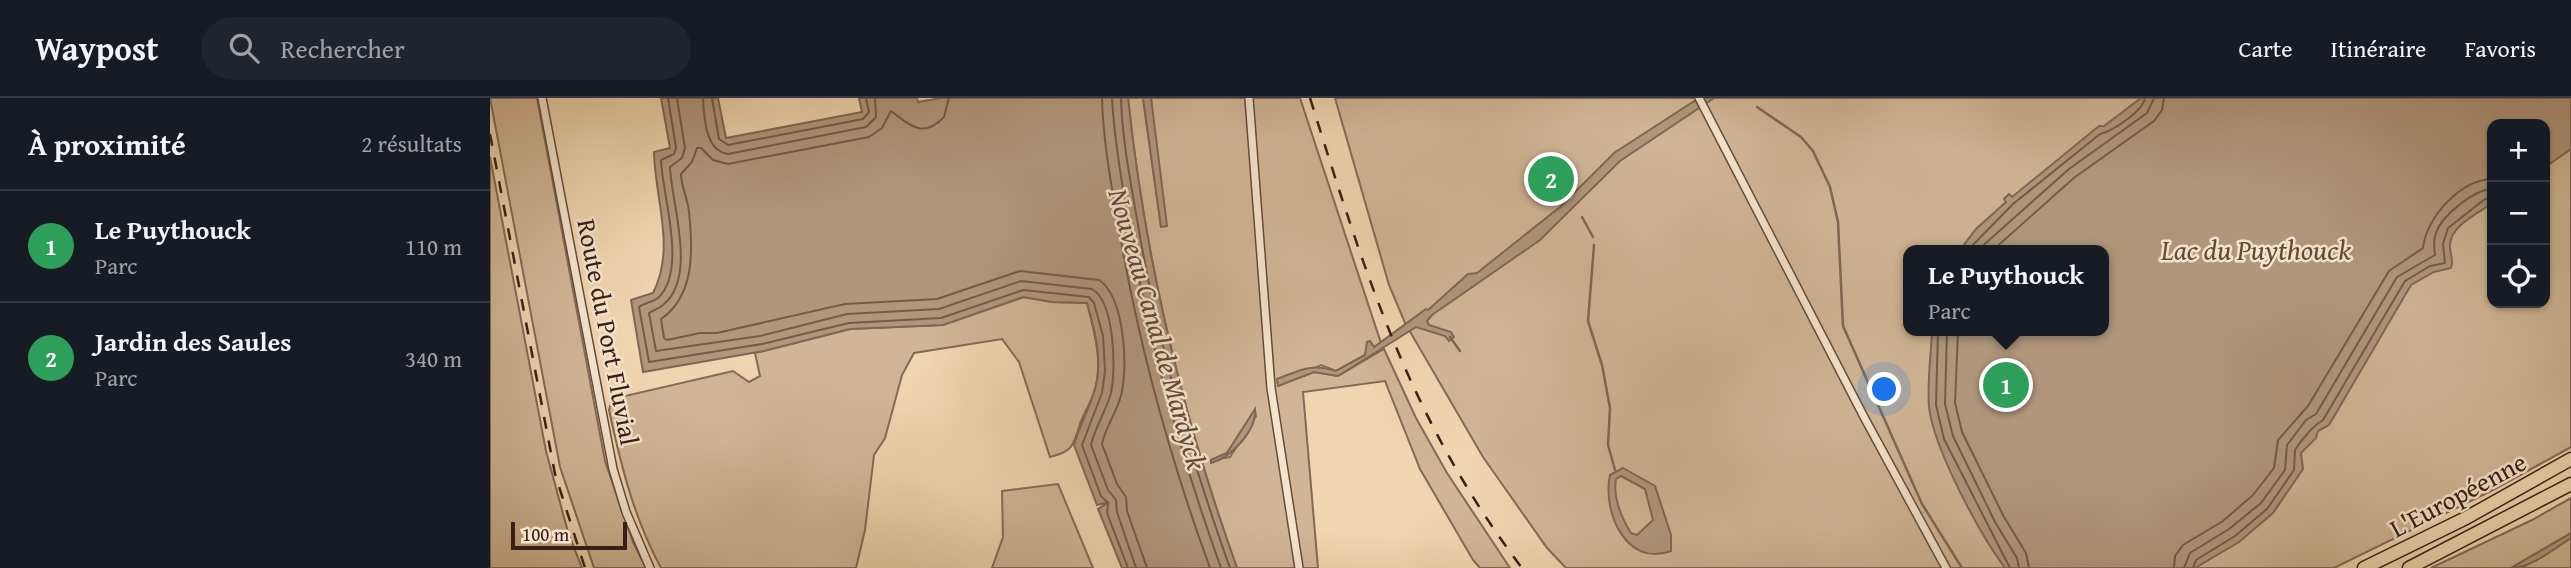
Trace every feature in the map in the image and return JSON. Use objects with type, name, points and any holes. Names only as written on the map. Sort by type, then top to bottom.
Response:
[{"type":"highway","name":"L'Européenne","points":[[2364,568],[2466,518],[2571,459]]},
{"type":"highway","name":"L'Européenne","points":[[2409,568],[2571,484]]},
{"type":"street","name":"Route du Port Fluvial","points":[[542,98],[613,469],[626,512],[650,568]]},
{"type":"street","points":[[1248,98],[1271,388],[1299,568]]},
{"type":"street","points":[[1699,98],[1864,417],[1946,568]]},
{"type":"shaded area","points":[[490,98],[537,98],[605,461],[633,542],[646,568],[594,568],[560,467]]},
{"type":"shaded area","points":[[1128,98],[1143,98],[1161,227],[1151,98],[1300,98],[1381,343],[1374,347],[1371,344],[1365,355],[1336,371],[1321,365],[1278,385],[1314,372],[1338,376],[1384,349],[1416,418],[1447,473],[1510,568],[1480,568],[1473,560],[1420,469],[1385,381],[1303,392],[1318,568],[1237,568],[1199,453],[1168,336],[1155,278]],"holes":[[[1255,410],[1256,416],[1230,457],[1211,460],[1227,453]]]},
{"type":"shaded area","points":[[1335,98],[2571,98],[2571,447],[2493,490],[2334,568],[1566,568],[1547,548],[1483,457],[1405,323],[1389,285]]},
{"type":"shaded area","points":[[490,157],[546,451],[568,532],[582,568],[490,568]]},
{"type":"shaded area","points":[[1024,297],[1052,302],[1087,303],[1097,346],[1097,378],[1074,442],[1064,452],[1050,457],[1019,362],[1002,339],[914,353],[902,375],[885,438],[874,455],[865,530],[856,568],[661,568],[643,530],[624,471],[609,410],[612,399],[733,371],[749,382],[760,376],[755,353],[850,329],[943,325]]},
{"type":"shaded area","points":[[1058,484],[1093,568],[992,568],[1003,537],[1002,491]]},
{"type":"shaded area","points":[[2571,498],[2571,533],[2511,568],[2431,568],[2532,520]]},
{"type":"shaded area","points":[[2571,538],[2571,568],[2522,568]]},
{"type":"water","name":"Nouveau Canal de Mardyck","points":[[661,98],[718,98],[726,138],[862,112],[859,98],[917,98],[918,102],[941,98],[1128,98],[1144,218],[1168,336],[1199,453],[1237,568],[1122,568],[1098,509],[1109,502],[1097,505],[1074,445],[1093,396],[1098,368],[1097,346],[1087,303],[1052,302],[1023,297],[943,325],[850,329],[764,351],[643,372],[631,300],[653,293],[663,259],[664,241],[654,152],[670,148]]},
{"type":"water","points":[[1143,98],[1151,98],[1167,226],[1161,227]]},
{"type":"water","points":[[1699,98],[1714,98],[1620,161],[1540,240],[1432,315],[1427,321],[1429,325],[1451,332],[1454,337],[1449,341],[1445,336],[1416,327],[1338,376],[1314,372],[1278,386],[1277,379],[1300,370],[1320,368],[1336,371],[1365,355],[1367,342],[1370,341],[1374,347],[1428,310],[1468,274],[1477,273],[1560,207],[1614,153]]},
{"type":"water","name":"Lac du Puythouck","points":[[2141,98],[2571,98],[2571,149],[2550,164],[2550,119],[2487,119],[2487,206],[2454,232],[2450,246],[2451,268],[2434,272],[2411,285],[2329,425],[2318,431],[2316,438],[2301,453],[2303,469],[2273,513],[2239,542],[2195,568],[2005,568],[1959,490],[1939,445],[1929,407],[1932,336],[2109,336],[2109,245],[1964,245],[1976,229],[2006,202],[2004,199],[2009,194],[2012,197],[2099,126],[2104,126]]},
{"type":"water","points":[[1255,409],[1252,426],[1241,442],[1227,455],[1211,463],[1211,460],[1227,453]]},
{"type":"water","points":[[1623,468],[1655,486],[1671,535],[1671,551],[1655,554],[1641,551],[1630,544],[1621,533],[1610,504],[1610,475]],"holes":[[[1621,476],[1645,489],[1653,520],[1637,535],[1631,533],[1621,514],[1616,479]]]},
{"type":"water","points":[[2571,533],[2571,538],[2542,557],[2527,565],[2511,568]]},
{"type":"waterway","points":[[1757,107],[1801,137],[1813,151],[1830,187],[1838,222],[1843,326],[1922,504],[1962,568]]},
{"type":"waterway","points":[[1582,217],[1593,237]]},
{"type":"waterway","points":[[1594,245],[1588,321],[1602,365],[1610,408],[1608,445],[1615,470]]},
{"type":"waterway","points":[[1450,337],[1460,351]]},
{"type":"railway","points":[[1310,98],[1350,224],[1394,343],[1449,456],[1522,568]]},
{"type":"railway","points":[[490,134],[555,474],[585,568]]},
{"type":"place","name":"Jardin des Saules","points":[[1551,179]]},
{"type":"place","name":"Le Puythouck","points":[[2006,385]]}]
